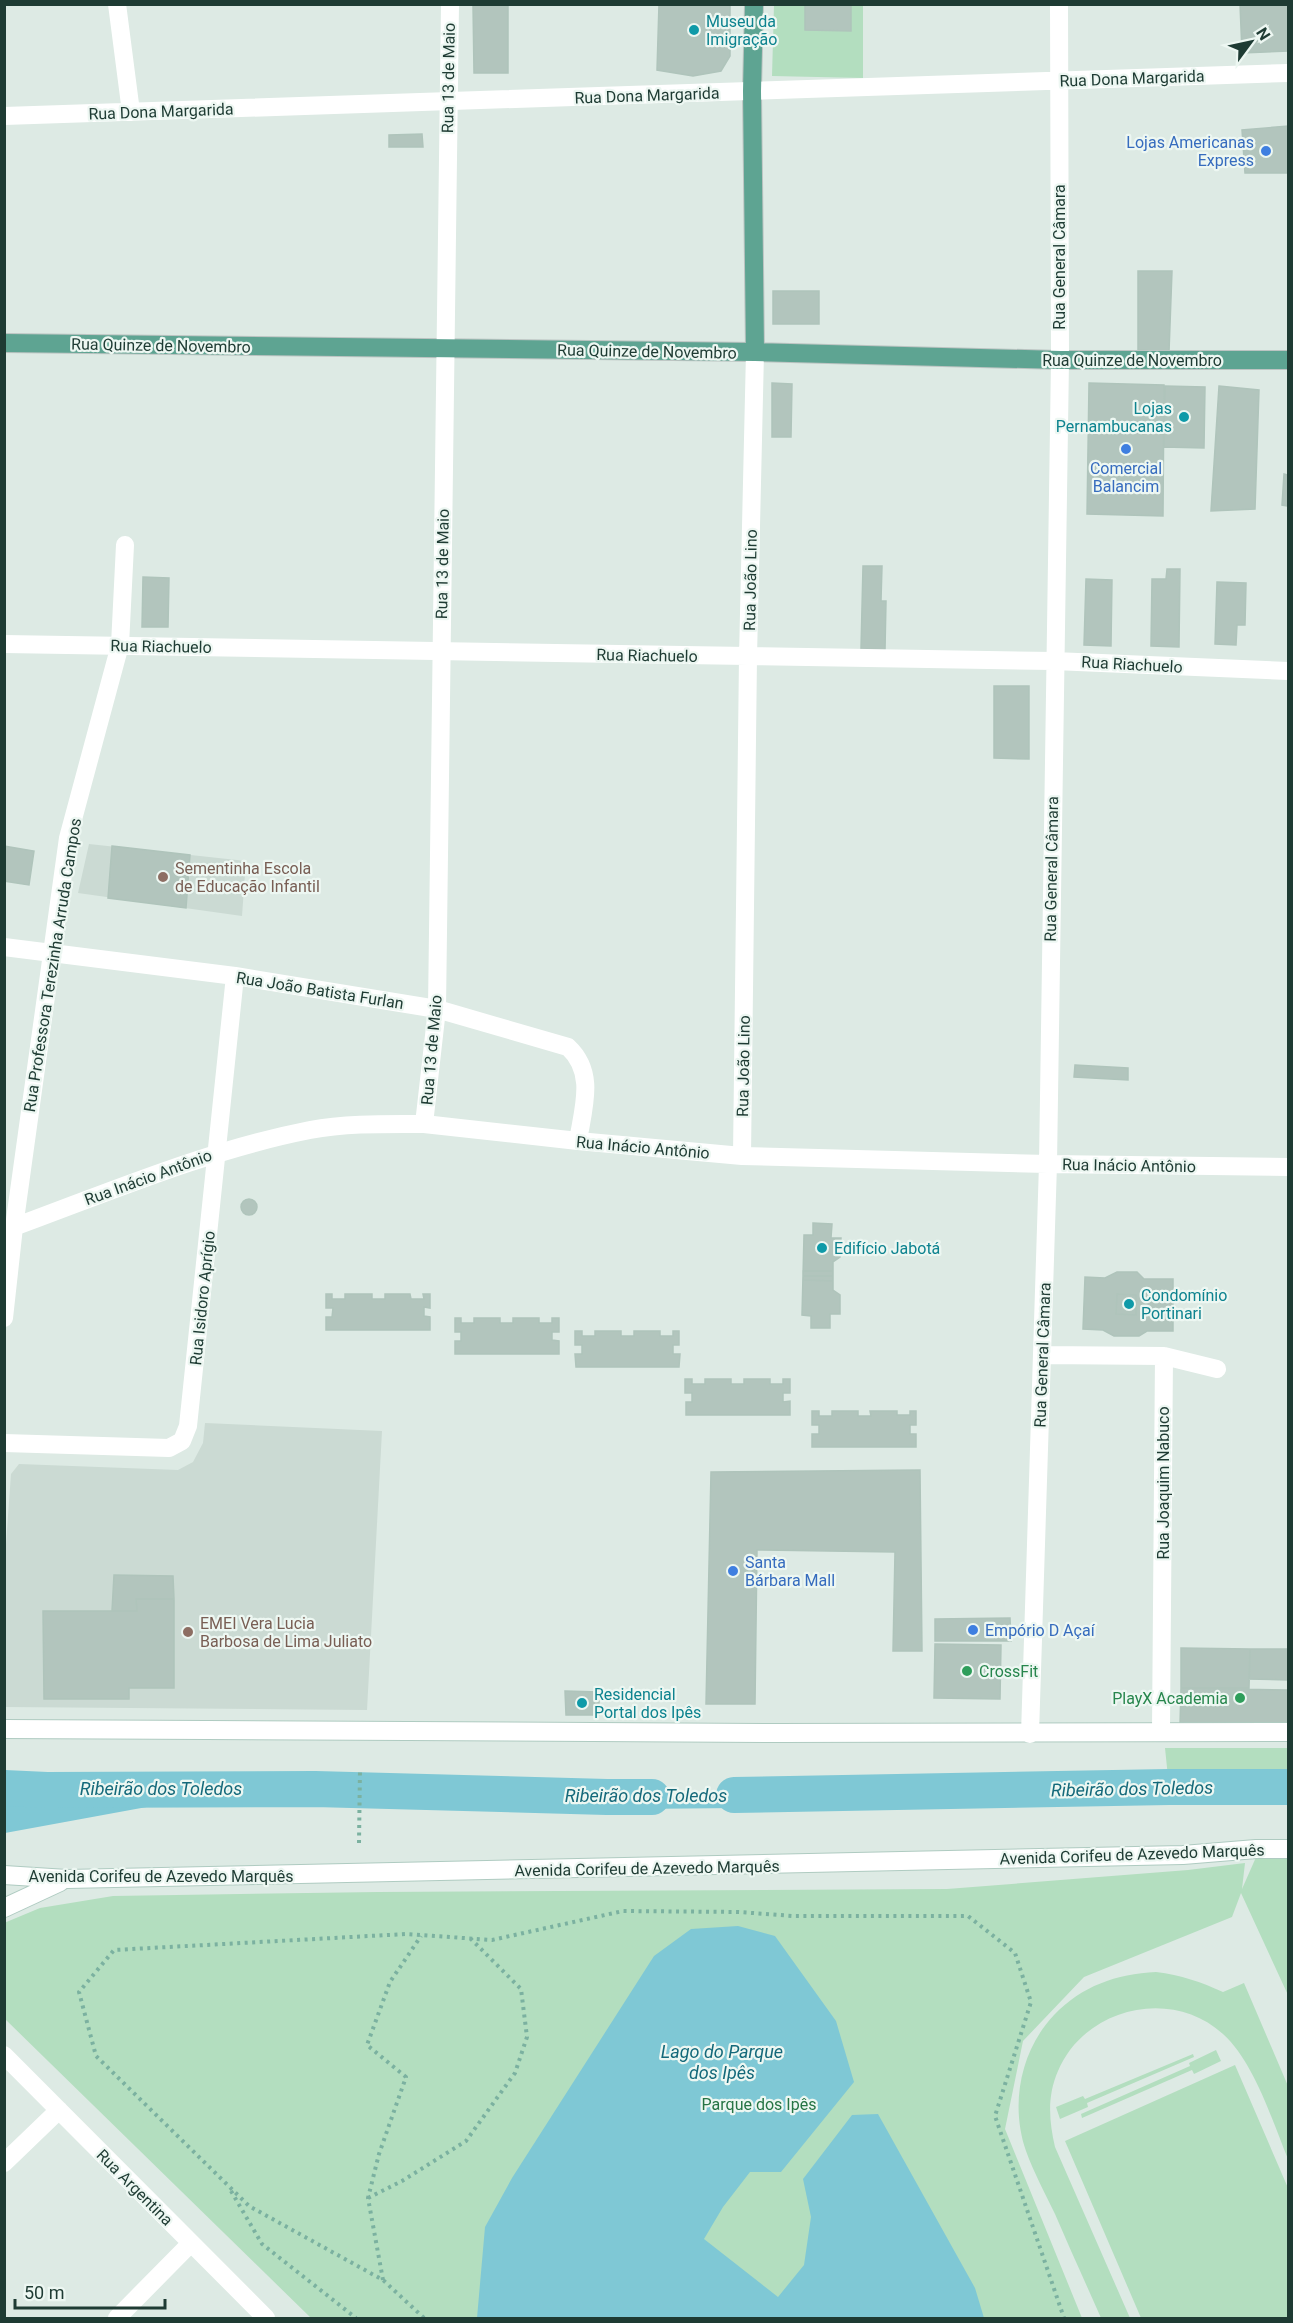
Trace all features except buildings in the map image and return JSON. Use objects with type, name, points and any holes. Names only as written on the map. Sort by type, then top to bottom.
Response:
[{"type":"main road","name":"Rua João Lino","points":[[754,4],[752,92],[755,352]]},
{"type":"main road","name":"Rua Quinze de Novembro","points":[[4,343],[755,352],[1060,360],[1288,360]]},
{"type":"street","points":[[117,4],[131,112]]},
{"type":"street","name":"Rua 13 de Maio","points":[[424,1124],[436,1009],[450,4]]},
{"type":"street","name":"Rua General Câmara","points":[[1030,1734],[1047,1164],[1060,360],[1059,4]]},
{"type":"street","name":"Rua Dona Margarida","points":[[4,116],[1288,73]]},
{"type":"street","name":"Rua João Lino","points":[[742,1156],[748,657],[755,352]]},
{"type":"street","name":"Rua Professora Terezinha Arruda Campos","points":[[4,1318],[14,1227],[68,838],[120,645],[125,545]]},
{"type":"street","name":"Rua Riachuelo","points":[[4,644],[1054,661],[1288,671]]},
{"type":"street","name":"Rua João Batista Furlan","points":[[4,947],[235,976],[436,1009],[568,1047],[578,1057],[584,1069],[586,1086],[578,1141]]},
{"type":"street","name":"Rua Isidoro Aprígio","points":[[4,1443],[169,1448],[182,1441],[188,1426],[235,976]]},
{"type":"street","name":"Rua Inácio Antônio","points":[[14,1227],[218,1152],[312,1130],[362,1124],[424,1124],[742,1156],[1047,1164],[1288,1167]]},
{"type":"street","points":[[1042,1355],[1164,1356],[1217,1370]]},
{"type":"street","name":"Rua Joaquim Nabuco","points":[[1161,1731],[1164,1356]]},
{"type":"street","points":[[4,1729],[1030,1734],[1161,1731],[1288,1732]]},
{"type":"street","name":"Avenida Corifeu de Azevedo Marquês","points":[[4,1875],[67,1880],[1183,1855],[1256,1849],[1288,1849]]},
{"type":"street","points":[[4,1908],[39,1890],[67,1880]]},
{"type":"street","name":"Rua Argentina","points":[[4,2055],[266,2319]]},
{"type":"street","points":[[4,2163],[59,2110]]},
{"type":"street","points":[[117,2319],[191,2243]]},
{"type":"path","points":[[359,1843],[360,1768]]},
{"type":"path","points":[[424,2319],[383,2280],[249,2206],[96,2056],[79,1992],[114,1950],[406,1934],[492,1941],[623,1911],[739,1912],[793,1916],[968,1916],[1015,1953],[1031,2002],[995,2116],[1064,2319]]},
{"type":"path","points":[[383,2280],[368,2198],[379,2154],[405,2078],[367,2045],[390,1982],[422,1935]]},
{"type":"path","points":[[368,2198],[402,2181],[466,2141],[515,2073],[527,2037],[521,1989],[471,1939]]},
{"type":"path","points":[[228,2186],[262,2244],[356,2319]]},
{"type":"shaded area","name":"Sementinha Escola de Educação Infantil","points":[[89,844],[246,861],[242,916],[78,893]]},
{"type":"shaded area","name":"EMEI Vera Lucia Barbosa de Lima Juliato","points":[[205,1423],[382,1431],[367,1710],[5,1707],[5,1558],[11,1474],[19,1464],[178,1470],[193,1462],[203,1443]]},
{"type":"green space","points":[[774,5],[863,5],[863,78],[772,76]]},
{"type":"green space","points":[[1165,1748],[1288,1748],[1288,1787],[1169,1787]]},
{"type":"green space","name":"Parque dos Ipês","points":[[1257,1855],[1288,1855],[1288,1995],[1241,1893],[1232,1917],[1084,1977],[1023,2041],[1005,2129],[1082,2318],[311,2318],[5,2019],[4,1923],[40,1908],[113,1896],[947,1889],[1188,1870],[1245,1863],[1242,1889]]},
{"type":"green space","points":[[1156,1972],[1191,1979],[1223,1992],[1244,1983],[1288,2086],[1288,2159],[1261,2092],[1244,2060],[1223,2034],[1202,2019],[1180,2011],[1156,2008],[1132,2011],[1109,2019],[1088,2032],[1071,2049],[1054,2080],[1050,2118],[1055,2147],[1130,2318],[1101,2318],[1026,2151],[1019,2115],[1021,2079],[1033,2045],[1042,2029],[1076,1996],[1100,1983],[1127,1975]]},
{"type":"green space","points":[[1216,2050],[1221,2061],[1194,2074],[1192,2070],[1082,2118],[1081,2114],[1190,2066],[1189,2063]]},
{"type":"green space","points":[[1193,2054],[1194,2057],[1087,2103],[1088,2107],[1060,2119],[1056,2107],[1083,2096],[1085,2099]]},
{"type":"green space","points":[[1235,2065],[1288,2188],[1288,2318],[1141,2318],[1065,2141]]},
{"type":"water","points":[[4,1769],[47,1790],[315,1789],[607,1797],[1129,1787],[1134,1791],[944,1801],[933,1806],[529,1810],[163,1804],[5,1833]]},
{"type":"water","name":"Lago do Parque dos Ipês","points":[[738,1926],[775,1936],[836,2021],[854,2082],[781,2172],[750,2172],[723,2207],[704,2239],[778,2297],[804,2265],[811,2217],[803,2179],[852,2115],[878,2114],[975,2288],[984,2318],[477,2318],[485,2227],[512,2178],[654,1956],[691,1929]]},
{"type":"waterway","name":"Ribeirão dos Toledos","points":[[734,1795],[1288,1787]]},
{"type":"waterway","name":"Ribeirão dos Toledos","points":[[4,1788],[47,1790],[315,1789],[652,1797]]},
{"type":"place","name":"Museu da Imigração","points":[[694,30]]},
{"type":"place","name":"Lojas Americanas Express","points":[[1266,151]]},
{"type":"place","name":"Lojas Pernambucanas","points":[[1184,417]]},
{"type":"place","name":"Comercial Balancim","points":[[1126,449]]},
{"type":"place","name":"Sementinha Escola de Educação Infantil","points":[[163,877]]},
{"type":"place","name":"Edifício Jabotá","points":[[822,1248]]},
{"type":"place","name":"Condomínio Portinari","points":[[1129,1304]]},
{"type":"place","name":"Santa Bárbara Mall","points":[[733,1571]]},
{"type":"place","name":"Empório D Açaí","points":[[973,1630]]},
{"type":"place","name":"EMEI Vera Lucia Barbosa de Lima Juliato","points":[[188,1632]]},
{"type":"place","name":"CrossFit","points":[[967,1671]]},
{"type":"place","name":"PlayX Academia","points":[[1240,1698]]},
{"type":"place","name":"Residencial Portal dos Ipês","points":[[582,1703]]}]
